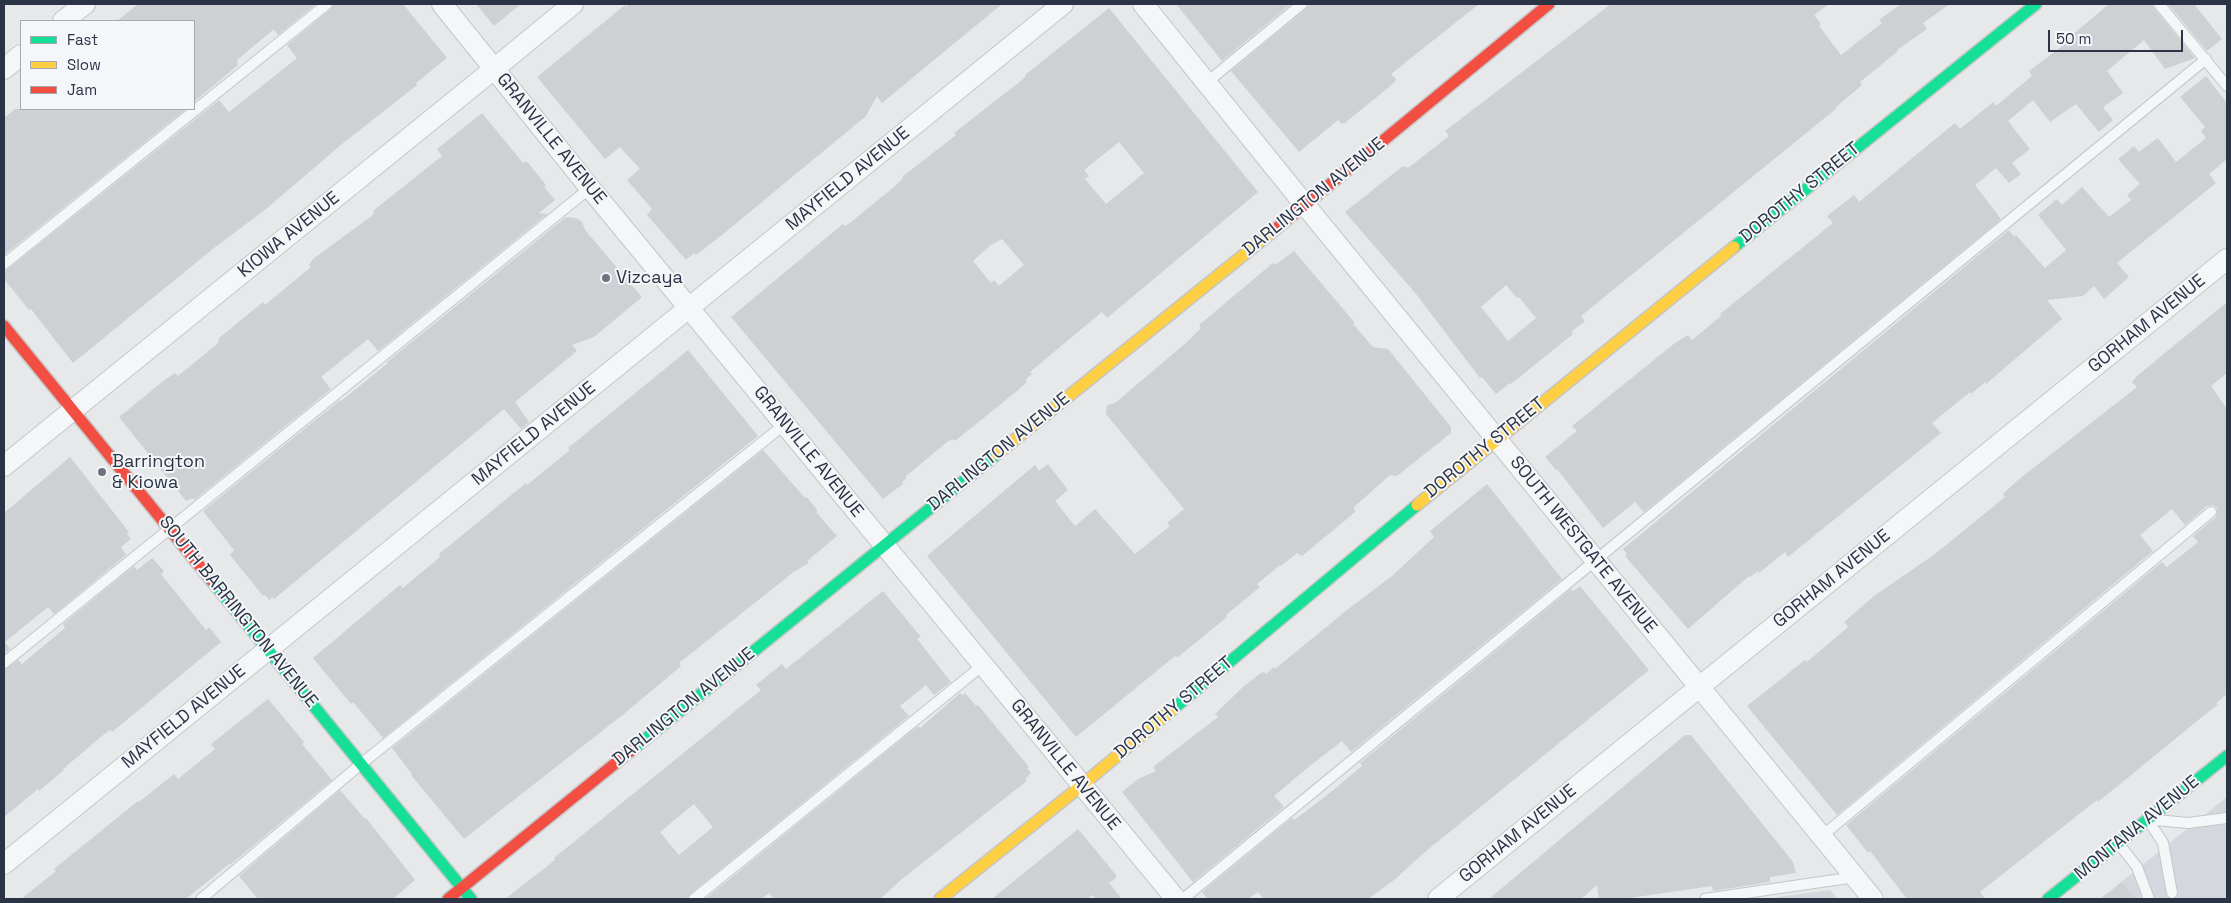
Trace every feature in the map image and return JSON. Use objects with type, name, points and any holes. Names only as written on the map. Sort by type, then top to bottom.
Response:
[{"type":"street","points":[[64,20],[84,4]]},
{"type":"street","name":"GRANVILLE AVENUE","points":[[442,4],[590,188],[1176,899]]},
{"type":"street","name":"KIOWA AVENUE","points":[[4,466],[573,4]]},
{"type":"street","name":"MAYFIELD AVENUE","points":[[4,864],[268,648],[690,309],[1063,4]]},
{"type":"street","name":"SOUTH WESTGATE AVENUE","points":[[1143,4],[1495,439],[1873,899]]},
{"type":"street","name":"DARLINGTON AVENUE","points":[[448,899],[1305,205],[1549,4]]},
{"type":"street","name":"DOROTHY STREET","points":[[940,899],[1081,786],[1495,439],[2036,4]]},
{"type":"street","points":[[4,68],[20,55]]},
{"type":"street","name":"GORHAM AVENUE","points":[[1438,899],[2227,259]]},
{"type":"street","name":"SOUTH BARRINGTON AVENUE","points":[[4,326],[472,899]]},
{"type":"street","name":"MONTANA AVENUE","points":[[2048,899],[2227,756]]},
{"type":"lane","points":[[4,264],[327,4]]},
{"type":"lane","points":[[1206,83],[1302,4]]},
{"type":"lane","points":[[2159,4],[2227,86]]},
{"type":"lane","points":[[1183,899],[2206,59]]},
{"type":"lane","points":[[4,663],[590,188]]},
{"type":"lane","points":[[202,899],[361,764],[786,424]]},
{"type":"lane","points":[[1822,836],[2211,512]]},
{"type":"lane","points":[[694,899],[983,665]]},
{"type":"lane","points":[[2147,820],[2188,823],[2227,818]]},
{"type":"lane","points":[[2147,820],[2163,843],[2172,893]]},
{"type":"lane","points":[[2118,843],[2137,867],[2149,899]]},
{"type":"lane","points":[[1705,899],[1733,897],[1855,877]]},
{"type":"shaded area","points":[[2227,797],[2227,899],[2100,899]]},
{"type":"shaded area","points":[[1830,890],[1838,899],[1763,899]]},
{"type":"building","points":[[138,4],[316,4],[278,35],[274,29],[237,60],[238,65],[195,101],[195,20],[118,20]]},
{"type":"building","points":[[334,4],[403,4],[447,58],[416,83],[417,85],[342,144],[266,209],[214,248],[73,363],[31,309],[29,310],[4,279],[4,271],[219,100],[229,112],[297,58],[287,45],[331,9]]},
{"type":"building","points":[[476,4],[521,4],[494,26]]},
{"type":"building","points":[[629,4],[1002,4],[882,103],[877,96],[866,116],[722,235],[696,255],[694,253],[686,260],[647,215],[652,209],[627,180],[640,169],[620,147],[605,159],[537,77],[625,5],[626,7]]},
{"type":"building","points":[[1176,4],[1291,4],[1222,61]]},
{"type":"building","points":[[1309,4],[1479,4],[1391,74],[1396,79],[1395,82],[1345,123],[1341,124],[1338,120],[1299,152],[1231,71],[1306,9]]},
{"type":"building","points":[[1611,4],[1829,4],[1814,15],[1821,24],[1819,26],[1841,55],[1882,23],[1879,20],[1901,4],[1950,4],[1923,23],[1927,29],[1897,50],[1860,82],[1862,85],[1837,108],[1581,316],[1585,321],[1571,332],[1573,334],[1496,394],[1482,377],[1480,378],[1416,294],[1345,212],[1403,166],[1408,168],[1449,136],[1445,131]],"holes":[[[1506,285],[1517,298],[1519,297],[1536,318],[1508,341],[1481,307]]]},
{"type":"building","points":[[2109,4],[2152,4],[2195,58],[2165,69],[2144,40],[2107,71],[2123,93],[2103,107],[2113,120],[2099,132],[2076,104],[2050,122],[2033,100],[2008,121],[2030,149],[2012,163],[2021,174],[2009,183],[1996,168],[1975,185],[2001,219],[1644,512],[1635,502],[1603,528],[1557,469],[1545,457],[1577,431],[1572,426],[1675,343],[1688,335],[1692,340],[1721,316],[1720,314],[1833,223],[1827,216],[1854,195],[1859,202],[1955,123],[1960,129],[1993,102],[1996,106],[2032,76],[2029,71],[2073,38],[2071,36]]},
{"type":"building","points":[[2168,4],[2194,4],[2222,39],[2207,51]]},
{"type":"building","points":[[1109,8],[1258,192],[1107,318],[1102,312],[1030,372],[1032,374],[1025,380],[1027,382],[1017,391],[955,441],[953,439],[947,442],[905,477],[907,478],[902,482],[903,484],[883,499],[731,317],[843,224],[845,226],[851,222],[894,187],[902,177],[956,135],[954,133],[1022,80],[1025,75]],"holes":[[[1119,142],[1144,173],[1106,204],[1085,179],[1089,176],[1084,170]],[[1002,239],[1024,265],[999,286],[994,280],[991,283],[973,261],[991,245]]]},
{"type":"building","points":[[2206,76],[2227,103],[2227,159],[2209,174],[2216,183],[2117,263],[2129,277],[2104,299],[2094,286],[2083,296],[2047,300],[2062,319],[1986,384],[1985,382],[1971,394],[1970,392],[1932,423],[1941,433],[1788,557],[1785,552],[1759,573],[1758,571],[1749,576],[1688,629],[1625,556],[1627,554],[1623,549],[2009,230],[2014,237],[2016,235],[2045,268],[2066,250],[2038,215],[2057,199],[2062,205],[2082,187],[2109,217],[2131,200],[2127,195],[2140,184],[2118,159],[2134,146],[2139,152],[2158,138],[2176,162],[2206,138],[2201,131],[2205,127],[2180,97]]},
{"type":"building","points":[[15,109],[185,110],[4,255],[4,118]]},
{"type":"building","points":[[482,113],[523,163],[526,161],[546,185],[544,187],[555,200],[539,213],[547,214],[378,351],[368,339],[321,377],[331,389],[194,500],[193,498],[186,501],[119,417],[166,379],[175,373],[178,376],[216,345],[219,341],[218,339],[263,302],[265,305],[311,267],[309,265],[313,259],[373,215],[374,210],[442,156],[437,149]]},
{"type":"building","points":[[566,217],[576,218],[582,222],[585,230],[642,297],[594,337],[572,345],[577,351],[515,402],[529,422],[521,429],[504,409],[274,599],[273,597],[269,600],[265,595],[263,596],[230,555],[234,550],[203,511]]},
{"type":"building","points":[[1294,251],[1373,347],[1388,349],[1451,427],[1451,433],[1397,476],[1390,475],[1354,507],[1355,512],[1348,518],[1302,556],[1297,553],[1280,565],[1257,584],[1260,587],[1226,615],[1227,617],[1178,657],[1175,656],[1076,737],[927,556],[1035,465],[1039,471],[1048,464],[1068,490],[1055,501],[1075,526],[1095,509],[1135,554],[1170,526],[1167,523],[1184,509],[1106,414],[1107,405],[1115,403],[1187,342],[1201,328],[1199,325],[1273,263],[1275,265]]},
{"type":"building","points":[[2227,302],[2227,373],[2211,386],[2227,409],[2227,694],[2216,703],[2218,704],[2098,802],[2097,800],[1980,892],[1985,899],[1907,899],[1870,851],[1868,853],[1846,825],[2162,562],[2167,567],[2198,542],[2193,536],[2216,517],[2217,508],[2213,505],[2207,506],[2185,525],[2172,509],[2140,535],[2153,551],[1837,815],[1747,706],[1805,660],[1807,662],[1848,627],[1844,622],[1874,596],[1935,554],[2005,497],[2003,494],[2018,480],[2137,387],[2132,382],[2137,376]]},
{"type":"building","points":[[688,350],[758,436],[383,738],[353,702],[351,704],[313,658],[400,585],[403,588],[440,557],[439,554],[526,483],[527,485],[570,450],[568,448]]},
{"type":"building","points":[[763,450],[805,498],[807,497],[818,511],[816,512],[837,536],[807,561],[809,563],[795,571],[679,663],[681,666],[625,713],[464,839],[411,775],[392,748]]},
{"type":"building","points":[[70,457],[129,532],[127,534],[131,539],[121,547],[126,555],[54,614],[48,607],[5,642],[10,649],[4,654],[4,513]]},
{"type":"building","points":[[1487,484],[1562,579],[1351,752],[1342,741],[1306,769],[1274,796],[1284,807],[1193,882],[1122,792],[1138,779],[1156,771],[1153,767],[1218,717],[1215,714],[1244,686],[1261,673],[1264,672],[1266,674],[1274,667],[1275,669],[1392,576],[1434,537],[1430,531]]},
{"type":"building","points":[[152,558],[164,571],[161,574],[206,630],[209,627],[221,642],[112,732],[110,730],[102,736],[39,791],[38,789],[4,817],[4,670],[18,660],[22,664],[65,628],[63,624],[134,566],[137,570]]},
{"type":"building","points":[[1580,586],[1649,670],[1425,852],[1394,880],[1368,899],[1264,899],[1258,892],[1248,899],[1208,899],[1202,892],[1292,818],[1294,820],[1326,796],[1362,766],[1360,763],[1571,589],[1573,591]]},
{"type":"building","points":[[883,591],[921,637],[917,639],[951,682],[934,695],[926,685],[900,706],[909,716],[690,894],[687,899],[505,899],[761,690],[756,685],[782,664],[786,669]],"holes":[[[694,804],[713,827],[679,855],[660,832]]]},
{"type":"building","points":[[960,693],[962,695],[965,693],[976,706],[978,705],[1029,767],[1027,768],[1031,773],[1025,779],[1027,781],[902,879],[880,899],[774,899],[769,893],[762,899],[705,899],[918,726],[920,728]]},
{"type":"building","points":[[268,699],[304,742],[302,744],[332,780],[230,865],[186,899],[21,899],[56,871],[54,869],[138,801],[174,774],[178,779],[215,749],[211,744]]},
{"type":"building","points":[[1685,735],[1691,735],[1793,862],[1796,873],[1770,877],[1770,882],[1713,891],[1712,886],[1623,899],[1599,899],[1597,885],[1581,899],[1489,899]]},
{"type":"building","points":[[340,790],[366,818],[415,880],[393,899],[258,899],[239,876]]},
{"type":"building","points":[[1078,829],[1116,875],[1116,878],[1109,883],[1122,899],[1096,899],[1092,895],[1087,899],[992,899]]},
{"type":"building","points":[[2122,883],[2136,899],[2100,899]]},
{"type":"traffic: fast","points":[[1734,247],[2036,4]]},
{"type":"traffic: fast","points":[[633,749],[997,454]]},
{"type":"traffic: fast","points":[[1172,710],[1417,505]]},
{"type":"traffic: fast","points":[[211,580],[471,899]]},
{"type":"traffic: fast","points":[[2048,899],[2227,756]]},
{"type":"traffic: slow","points":[[997,454],[1277,228]]},
{"type":"traffic: slow","points":[[1417,505],[1734,247]]},
{"type":"traffic: slow","points":[[940,899],[1172,710]]},
{"type":"traffic: jam","points":[[1277,228],[1549,4]]},
{"type":"traffic: jam","points":[[4,326],[211,580]]},
{"type":"traffic: jam","points":[[448,899],[633,749]]},
{"type":"place","name":"Vizcaya","points":[[606,278]]},
{"type":"place","name":"Barrington & Kiowa","points":[[102,472]]}]
